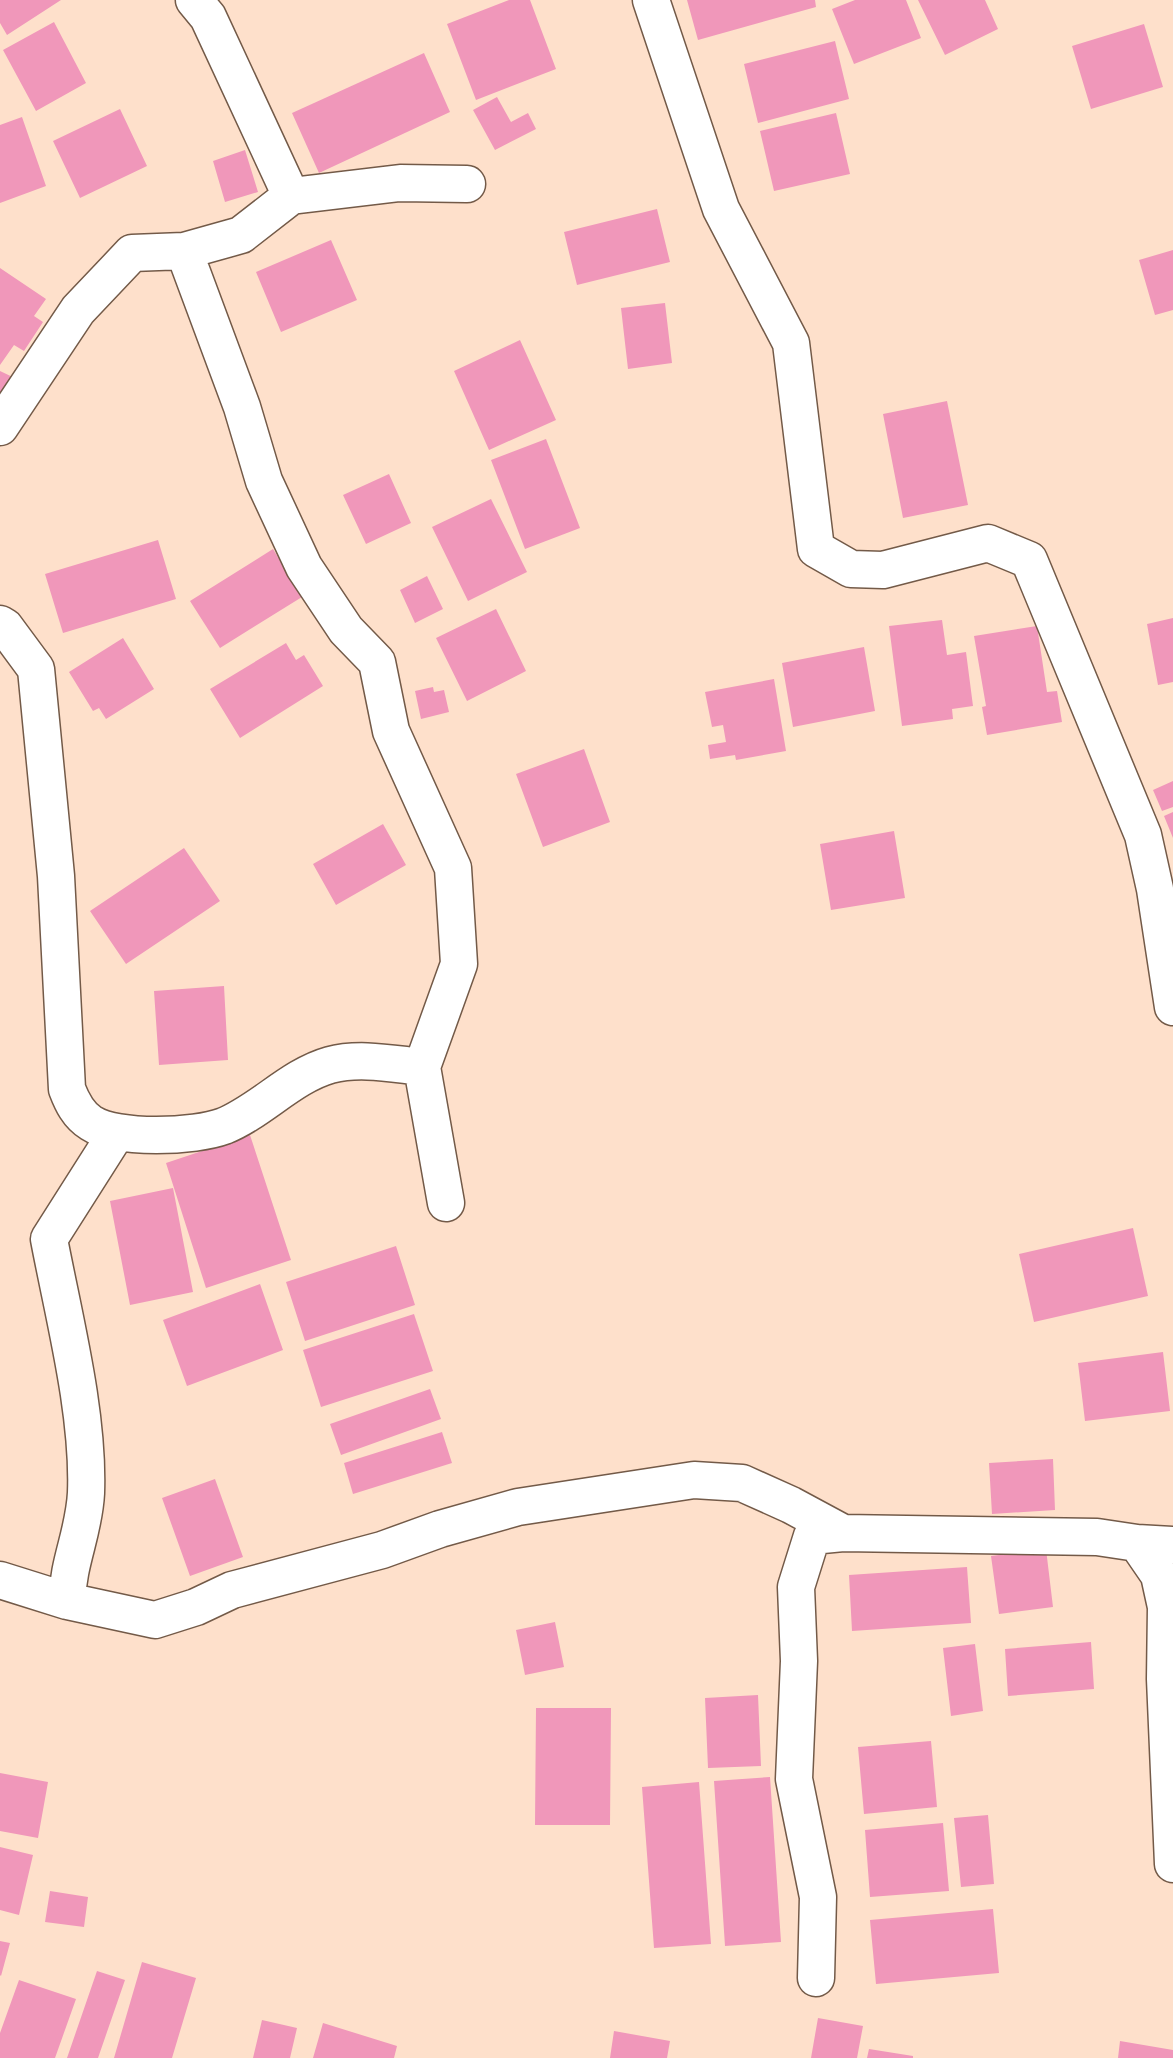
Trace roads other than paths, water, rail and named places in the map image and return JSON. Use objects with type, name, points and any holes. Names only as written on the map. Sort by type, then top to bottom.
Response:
[{"type":"street","points":[[194,0],[208,17],[291,196]]},
{"type":"street","points":[[651,0],[721,209],[791,343],[816,549],[851,569],[883,570],[988,543],[1029,560],[1143,835],[1155,889],[1173,1007]]},
{"type":"street","points":[[0,427],[78,310],[132,253],[184,251],[241,235],[291,196],[400,183],[467,184]]},
{"type":"street","points":[[184,251],[242,407],[264,481],[304,567],[346,630],[377,662],[391,731],[453,868],[459,964],[422,1067],[446,1203]]},
{"type":"street","points":[[0,624],[36,669],[56,876],[67,1089],[81,1115],[92,1125],[117,1132],[177,1134],[225,1125],[328,1065],[352,1061],[422,1067]]},
{"type":"street","points":[[67,1601],[68,1573],[83,1531],[86,1491],[75,1371],[49,1239],[117,1132]]},
{"type":"street","points":[[0,1580],[67,1601],[155,1620],[196,1607],[232,1590],[382,1550],[440,1529],[518,1507],[694,1480],[742,1483],[843,1533]]},
{"type":"street","points":[[816,1978],[818,1897],[794,1779],[799,1661],[783,1588],[812,1536],[843,1533],[1097,1537],[1137,1543],[1168,1557],[1165,1679],[1173,1864]]}]
